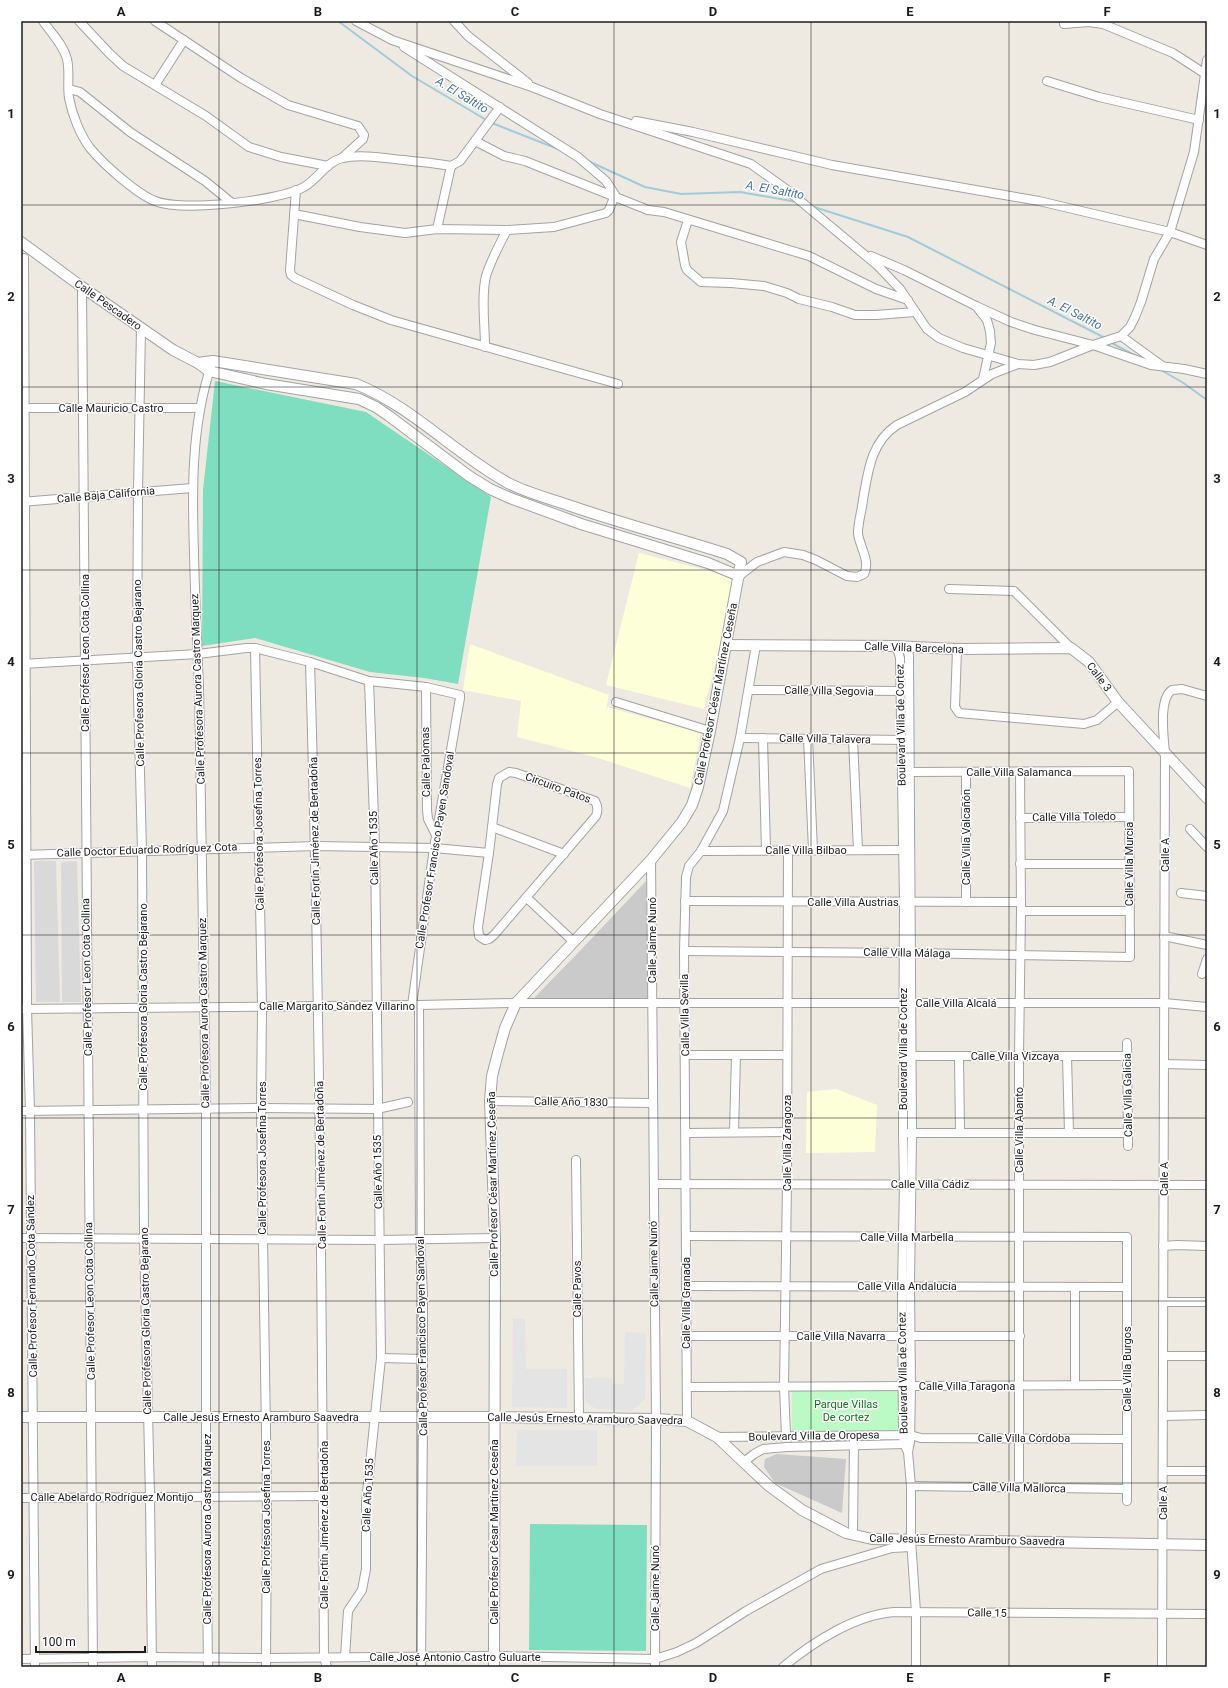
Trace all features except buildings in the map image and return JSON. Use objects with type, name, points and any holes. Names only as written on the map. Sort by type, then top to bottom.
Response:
[{"type":"street","points":[[43,21],[65,53],[68,66],[72,109],[80,132],[89,146],[115,173],[150,199],[168,204],[232,203],[277,196],[305,186],[363,139],[363,132],[358,126],[288,105],[241,78],[155,21]]},
{"type":"street","points":[[79,21],[116,60],[131,71],[206,116],[249,147],[275,155],[328,166]]},
{"type":"street","points":[[294,214],[360,227],[405,233],[437,229],[507,230],[554,227],[606,213],[609,210],[614,195],[606,181],[578,157],[392,40],[356,21]]},
{"type":"street","points":[[454,21],[468,36],[532,87]]},
{"type":"street","points":[[1064,24],[1089,22],[1103,24],[1173,53],[1206,74]]},
{"type":"street","points":[[155,85],[184,40]]},
{"type":"street","points":[[392,40],[532,87],[600,114],[752,164],[786,189],[863,252],[890,277],[908,300],[927,329],[939,338],[962,348],[988,354],[1018,364],[1034,365],[1050,362],[1121,336],[1130,327],[1141,302],[1154,259],[1170,232],[1194,152],[1207,60]]},
{"type":"street","points":[[1047,81],[1099,97],[1199,120]]},
{"type":"street","points":[[69,89],[80,92],[130,132],[205,181],[232,203]]},
{"type":"street","points":[[341,158],[381,158],[451,166],[460,162],[500,107]]},
{"type":"street","points":[[600,114],[693,132],[832,165],[1038,201],[1170,232],[1207,246]]},
{"type":"street","points":[[475,141],[504,156],[525,161],[614,195],[648,210],[664,212],[809,256],[876,289],[908,300]]},
{"type":"street","points":[[437,229],[451,166]]},
{"type":"street","points":[[296,190],[290,270],[292,276],[353,305],[391,320],[618,384]]},
{"type":"street","points":[[688,220],[681,242],[685,265],[688,270],[701,282],[738,283],[764,286],[787,293],[799,299],[832,307],[855,315],[916,312]]},
{"type":"street","points":[[486,347],[484,295],[486,276],[507,230]]},
{"type":"street","name":"Calle Profesor Fernando Cota Sández","points":[[22,243],[24,1008],[30,1111],[34,1417],[35,1663]]},
{"type":"street","name":"Calle Pescadero","points":[[22,243],[82,288],[173,350],[198,363],[211,366]]},
{"type":"street","points":[[863,252],[1017,324],[1093,345],[1151,365],[1204,372]]},
{"type":"street","name":"Calle Profesor Leon Cota Collina","points":[[82,288],[85,852],[92,1416],[91,1497],[93,1667]]},
{"type":"street","points":[[976,306],[987,320],[990,331],[991,343],[983,379]]},
{"type":"street","name":"Calle Profesora Gloria Castro Bejarano","points":[[141,328],[137,656],[142,850],[144,1239],[149,1417],[152,1667]]},
{"type":"street","points":[[1121,336],[1162,366]]},
{"type":"street","points":[[211,366],[266,384],[359,399],[390,416],[470,476],[490,489],[531,506],[582,524],[708,563],[739,576],[756,562],[777,554],[792,552],[816,560],[847,576],[857,577],[864,574],[867,566],[860,540],[859,522],[870,463],[874,450],[880,440],[888,431],[897,425],[956,397],[983,379],[1018,364]]},
{"type":"street","points":[[211,366],[356,384],[376,392],[392,401],[481,467],[510,484],[587,511],[727,554],[742,562],[756,562]]},
{"type":"street","name":"Calle Profesora Aurora Castro Marquez","points":[[208,1667],[206,1497],[206,1109],[203,1007],[202,850],[198,654],[192,488],[200,408],[204,387],[211,366]]},
{"type":"street","name":"Calle Mauricio Castro","points":[[23,408],[200,408]]},
{"type":"street","points":[[427,444],[436,434]]},
{"type":"street","name":"Calle Baja California","points":[[23,502],[192,488]]},
{"type":"street","points":[[582,524],[587,511]]},
{"type":"street","name":"Calle Profesor César Martínez Ceseña","points":[[494,1667],[494,1238],[490,1101],[492,1076],[505,1028],[516,1003],[651,860],[682,822],[692,805],[698,787],[710,731],[742,562]]},
{"type":"street","name":"Calle 3","points":[[948,589],[1014,591],[1071,648],[1089,662],[1118,702],[1207,798]]},
{"type":"street","name":"Calle Villa Barcelona","points":[[726,645],[957,649],[1071,648]]},
{"type":"street","points":[[701,851],[723,811],[740,738],[756,645]]},
{"type":"street","name":"Boulevard Villa de Cortez","points":[[907,1386],[902,1336],[906,1286],[908,1184],[912,1133],[907,1004],[910,772],[905,740],[899,691],[900,658],[898,647],[908,652],[909,656],[905,740],[908,850]]},
{"type":"street","points":[[23,664],[137,656],[198,654],[255,648],[310,662],[369,681],[426,687]]},
{"type":"street","name":"Calle Profesora Josefina Torres","points":[[255,648],[262,1006],[262,1240],[267,1497],[266,1667]]},
{"type":"street","points":[[957,649],[955,707],[959,712],[1084,724],[1097,720],[1118,702]]},
{"type":"street","name":"Calle Fortín Jiménez de Bertadoña","points":[[310,662],[316,846],[322,1239],[324,1656],[327,1667]]},
{"type":"street","name":"Calle Año 1535","points":[[345,1657],[348,1611],[362,1590],[366,1569],[366,1502],[381,1358],[375,846],[369,681]]},
{"type":"street","name":"Calle Profesor Francisco Payen Sandoval","points":[[421,1667],[424,1416],[416,1005],[434,848],[460,698],[460,695],[426,687]]},
{"type":"street","name":"Calle Palomas","points":[[426,687],[427,810],[428,818],[436,835]]},
{"type":"street","name":"Calle A","points":[[1162,1667],[1164,711],[1166,696],[1172,690],[1182,689],[1207,696]]},
{"type":"street","name":"Calle Villa Segovia","points":[[749,690],[908,691]]},
{"type":"street","points":[[616,702],[710,731]]},
{"type":"street","name":"Calle Villa Talavera","points":[[740,738],[905,740]]},
{"type":"street","points":[[763,738],[766,850]]},
{"type":"street","points":[[808,738],[813,850]]},
{"type":"street","points":[[853,739],[858,850]]},
{"type":"street","name":"Calle Villa Salamanca","points":[[910,772],[1129,771]]},
{"type":"street","name":"Calle Villa Murcia","points":[[1129,771],[1130,957]]},
{"type":"street","name":"Circuiro Patos","points":[[509,772],[516,773],[595,801],[598,808],[596,816],[527,898],[489,939],[481,938],[478,933],[489,853],[497,784],[499,778],[509,772]]},
{"type":"street","name":"Calle Villa Valcañón","points":[[966,772],[966,902]]},
{"type":"street","name":"Calle Villa Abanto","points":[[1019,1488],[1020,772]]},
{"type":"street","name":"Calle Villa Toledo","points":[[1020,818],[1129,817]]},
{"type":"street","points":[[492,827],[564,854]]},
{"type":"street","points":[[1190,829],[1207,847]]},
{"type":"street","name":"Calle Doctor Eduardo Rodríguez Cota","points":[[23,855],[142,850],[202,850],[316,846],[434,848],[489,853]]},
{"type":"street","name":"Calle Villa Zaragoza","points":[[786,1436],[784,1387],[787,1184],[788,850]]},
{"type":"street","name":"Calle Villa Bilbao","points":[[701,851],[908,850]]},
{"type":"street","name":"Calle Villa Sevilla","points":[[685,1184],[685,901],[687,872],[701,851]]},
{"type":"street","name":"Calle Jaime Nunó","points":[[651,860],[656,1419],[655,1663]]},
{"type":"street","points":[[1020,864],[1129,864]]},
{"type":"street","points":[[1181,893],[1207,896]]},
{"type":"street","points":[[527,898],[574,942]]},
{"type":"street","name":"Calle Villa Austrias","points":[[685,901],[1021,902]]},
{"type":"street","points":[[1021,912],[1129,911]]},
{"type":"street","points":[[1164,936],[1207,945]]},
{"type":"street","name":"Calle Villa Málaga","points":[[684,951],[1130,957]]},
{"type":"street","points":[[1202,974],[1207,959]]},
{"type":"street","name":"Calle Margarito Sández Villarino","points":[[24,1008],[652,1003]]},
{"type":"street","name":"Calle Villa Alcalá","points":[[652,1003],[1164,1003],[1207,1007]]},
{"type":"street","name":"Calle Villa Galicia","points":[[1127,1043],[1128,1146]]},
{"type":"street","points":[[685,1055],[787,1054]]},
{"type":"street","points":[[734,1132],[736,1055]]},
{"type":"street","name":"Boulevard Villa de Cortez","points":[[908,1056],[903,1133],[908,1184]]},
{"type":"street","name":"Calle Villa Vizcaya","points":[[908,1056],[1127,1056]]},
{"type":"street","points":[[959,1056],[960,1133]]},
{"type":"street","points":[[1067,1056],[1069,1133]]},
{"type":"street","points":[[1164,1064],[1207,1065]]},
{"type":"street","name":"Calle Año 1830","points":[[490,1101],[653,1102]]},
{"type":"street","points":[[21,1111],[261,1108],[377,1109],[408,1102]]},
{"type":"street","points":[[686,1133],[787,1132]]},
{"type":"street","points":[[903,1133],[1128,1133]]},
{"type":"street","name":"Calle Pavos","points":[[576,1160],[578,1418]]},
{"type":"street","name":"Calle Villa Cádiz","points":[[654,1184],[1207,1184]]},
{"type":"street","name":"Calle Villa Granada","points":[[685,1184],[687,1421]]},
{"type":"street","name":"Calle Villa Marbella","points":[[686,1236],[1127,1237]]},
{"type":"street","name":"Calle Villa Burgos","points":[[1127,1237],[1127,1501]]},
{"type":"street","points":[[21,1238],[420,1240],[494,1238]]},
{"type":"street","points":[[1163,1246],[1207,1246]]},
{"type":"street","name":"Calle Villa Andalucía","points":[[686,1286],[1127,1287]]},
{"type":"street","name":"Boulevard Villa de Cortez","points":[[906,1286],[911,1336],[907,1386],[907,1439],[911,1486],[911,1543],[916,1612],[916,1667]]},
{"type":"street","points":[[1075,1287],[1075,1385]]},
{"type":"street","points":[[1163,1302],[1207,1302]]},
{"type":"street","name":"Calle Villa Navarra","points":[[686,1336],[1020,1336]]},
{"type":"street","points":[[1163,1356],[1207,1356]]},
{"type":"street","points":[[381,1358],[423,1359]]},
{"type":"street","name":"Calle Villa Taragona","points":[[687,1387],[1127,1385]]},
{"type":"street","points":[[1163,1416],[1207,1415]]},
{"type":"street","name":"Calle Jesús Ernesto Aramburo Saavedra","points":[[21,1417],[424,1416],[656,1419],[687,1421],[717,1437],[769,1486],[785,1498],[818,1519],[853,1535],[872,1539],[911,1543],[1207,1545]]},
{"type":"street","points":[[853,1535],[854,1436]]},
{"type":"street","name":"Boulevard Villa de Oropesa","points":[[717,1437],[854,1436],[907,1439]]},
{"type":"street","name":"Calle Villa Córdoba","points":[[907,1439],[1127,1439]]},
{"type":"street","name":"Boulevard Villa de Oropesa","points":[[744,1462],[763,1449],[854,1445],[907,1439]]},
{"type":"street","points":[[1163,1471],[1207,1471]]},
{"type":"street","name":"Calle Villa Mallorca","points":[[911,1486],[1127,1489]]},
{"type":"street","name":"Calle Abelardo Rodríguez Montijo","points":[[21,1498],[323,1496]]},
{"type":"street","name":"Calle José Antonio Castro Guluarte","points":[[21,1659],[35,1663],[92,1658],[152,1657],[266,1658],[324,1656],[494,1656],[573,1658],[655,1663],[696,1643],[746,1611],[821,1569],[911,1543]]},
{"type":"street","name":"Calle 15","points":[[782,1667],[805,1649],[829,1635],[867,1616],[879,1613],[1207,1614]]},
{"type":"street","points":[[573,1658],[573,1667]]},
{"type":"shaded area","points":[[639,553],[737,578],[704,709],[606,685]]},
{"type":"shaded area","points":[[470,644],[609,695],[605,713],[607,707],[701,733],[690,788],[595,757],[517,737],[521,701],[463,690]]},
{"type":"shaded area","points":[[34,861],[56,861],[60,1002],[36,1002]]},
{"type":"shaded area","points":[[77,861],[81,1002],[62,1002],[61,862]]},
{"type":"shaded area","points":[[646,881],[649,1000],[534,998],[577,954]]},
{"type":"shaded area","points":[[836,1089],[877,1105],[875,1152],[806,1153],[807,1092]]},
{"type":"shaded area","points":[[513,1319],[525,1319],[526,1369],[567,1369],[567,1408],[512,1407]]},
{"type":"shaded area","points":[[625,1332],[646,1333],[645,1399],[632,1411],[596,1409],[585,1401],[585,1378],[612,1378],[612,1384],[624,1384]]},
{"type":"shaded area","points":[[566,1420],[558,1426],[525,1425],[521,1421]]},
{"type":"shaded area","points":[[598,1422],[639,1424],[630,1428],[607,1427]]},
{"type":"shaded area","points":[[517,1430],[597,1430],[597,1466],[516,1466]]},
{"type":"shaded area","points":[[777,1454],[846,1459],[842,1513],[775,1483],[764,1467],[765,1459]]},
{"type":"green space","points":[[215,381],[366,412],[491,497],[458,684],[424,678],[370,672],[255,638],[202,646],[203,490]]},
{"type":"green space","name":"Parque Villas De cortez","points":[[792,1389],[901,1391],[900,1432],[792,1431]]},
{"type":"green space","points":[[530,1524],[647,1525],[646,1651],[529,1650]]},
{"type":"waterway","name":"A. El Saltito","points":[[338,21],[412,76],[488,121]]},
{"type":"waterway","name":"A. El Saltito","points":[[492,123],[558,149]]},
{"type":"waterway","name":"A. El Saltito","points":[[588,161],[645,187],[681,194],[740,192],[797,202]]},
{"type":"waterway","name":"A. El Saltito","points":[[811,206],[908,237],[1105,338]]},
{"type":"waterway","name":"A. El Saltito","points":[[1110,342],[1134,355]]},
{"type":"waterway","name":"A. El Saltito","points":[[1159,369],[1182,382],[1207,400]]}]
